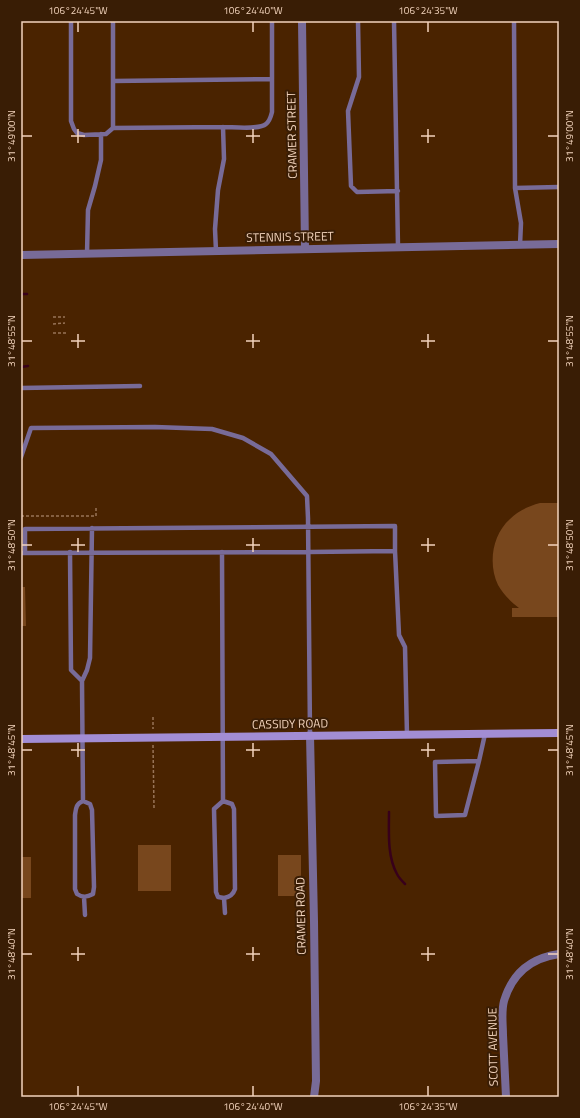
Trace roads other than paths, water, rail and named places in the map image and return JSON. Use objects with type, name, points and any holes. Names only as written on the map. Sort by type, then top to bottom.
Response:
[{"type":"street","name":"CRAMER STREET","points":[[302,21],[305,248]]},
{"type":"street","name":"STENNIS STREET","points":[[21,255],[559,244]]},
{"type":"street","name":"CASSIDY ROAD","points":[[21,739],[407,734],[559,734]]},
{"type":"street","name":"CRAMER ROAD","points":[[310,735],[316,1081],[314,1097]]},
{"type":"street","name":"SCOTT AVENUE","points":[[506,1097],[503,1016],[504,1003],[510,986],[527,967],[537,960],[559,954]]},
{"type":"lane","points":[[71,21],[72,121],[74,129],[77,133],[84,135],[106,134],[113,128],[260,127],[266,124],[270,119],[272,112],[272,21]]},
{"type":"lane","points":[[112,21],[113,128]]},
{"type":"lane","points":[[358,21],[358,77],[348,111],[351,186],[357,192],[398,191]]},
{"type":"lane","points":[[394,21],[398,247]]},
{"type":"lane","points":[[514,21],[515,188],[521,223],[520,245]]},
{"type":"lane","points":[[113,81],[272,78]]},
{"type":"lane","points":[[216,251],[215,229],[218,190],[224,159],[223,127]]},
{"type":"lane","points":[[87,254],[88,210],[95,186],[100,160],[100,134]]},
{"type":"lane","points":[[515,188],[559,187]]},
{"type":"lane","points":[[21,388],[140,386]]},
{"type":"lane","points":[[21,458],[31,428],[155,427],[212,429],[243,438],[271,454],[307,496],[309,552],[310,735]]},
{"type":"lane","points":[[395,550],[309,552],[23,552],[25,529],[395,526],[399,635],[405,647],[407,734]]},
{"type":"lane","points":[[83,801],[82,681],[88,670],[90,658],[92,528]]},
{"type":"lane","points":[[70,552],[71,670],[82,681]]},
{"type":"lane","points":[[222,552],[223,800],[214,809],[216,892],[218,897],[224,898],[230,897],[235,890],[234,809],[232,804],[223,800]]},
{"type":"lane","points":[[479,761],[435,762],[436,816],[465,815],[479,761],[486,734]]},
{"type":"lane","points":[[83,801],[90,804],[92,810],[94,887],[93,894],[84,897],[77,894],[75,889],[75,815],[76,807],[83,801]]},
{"type":"lane","points":[[84,897],[85,915]]},
{"type":"lane","points":[[224,898],[225,913]]},
{"type":"waterway","points":[[21,294],[27,294]]},
{"type":"waterway","points":[[21,367],[28,366]]},
{"type":"waterway","points":[[389,812],[390,852],[394,867],[405,884]]}]
